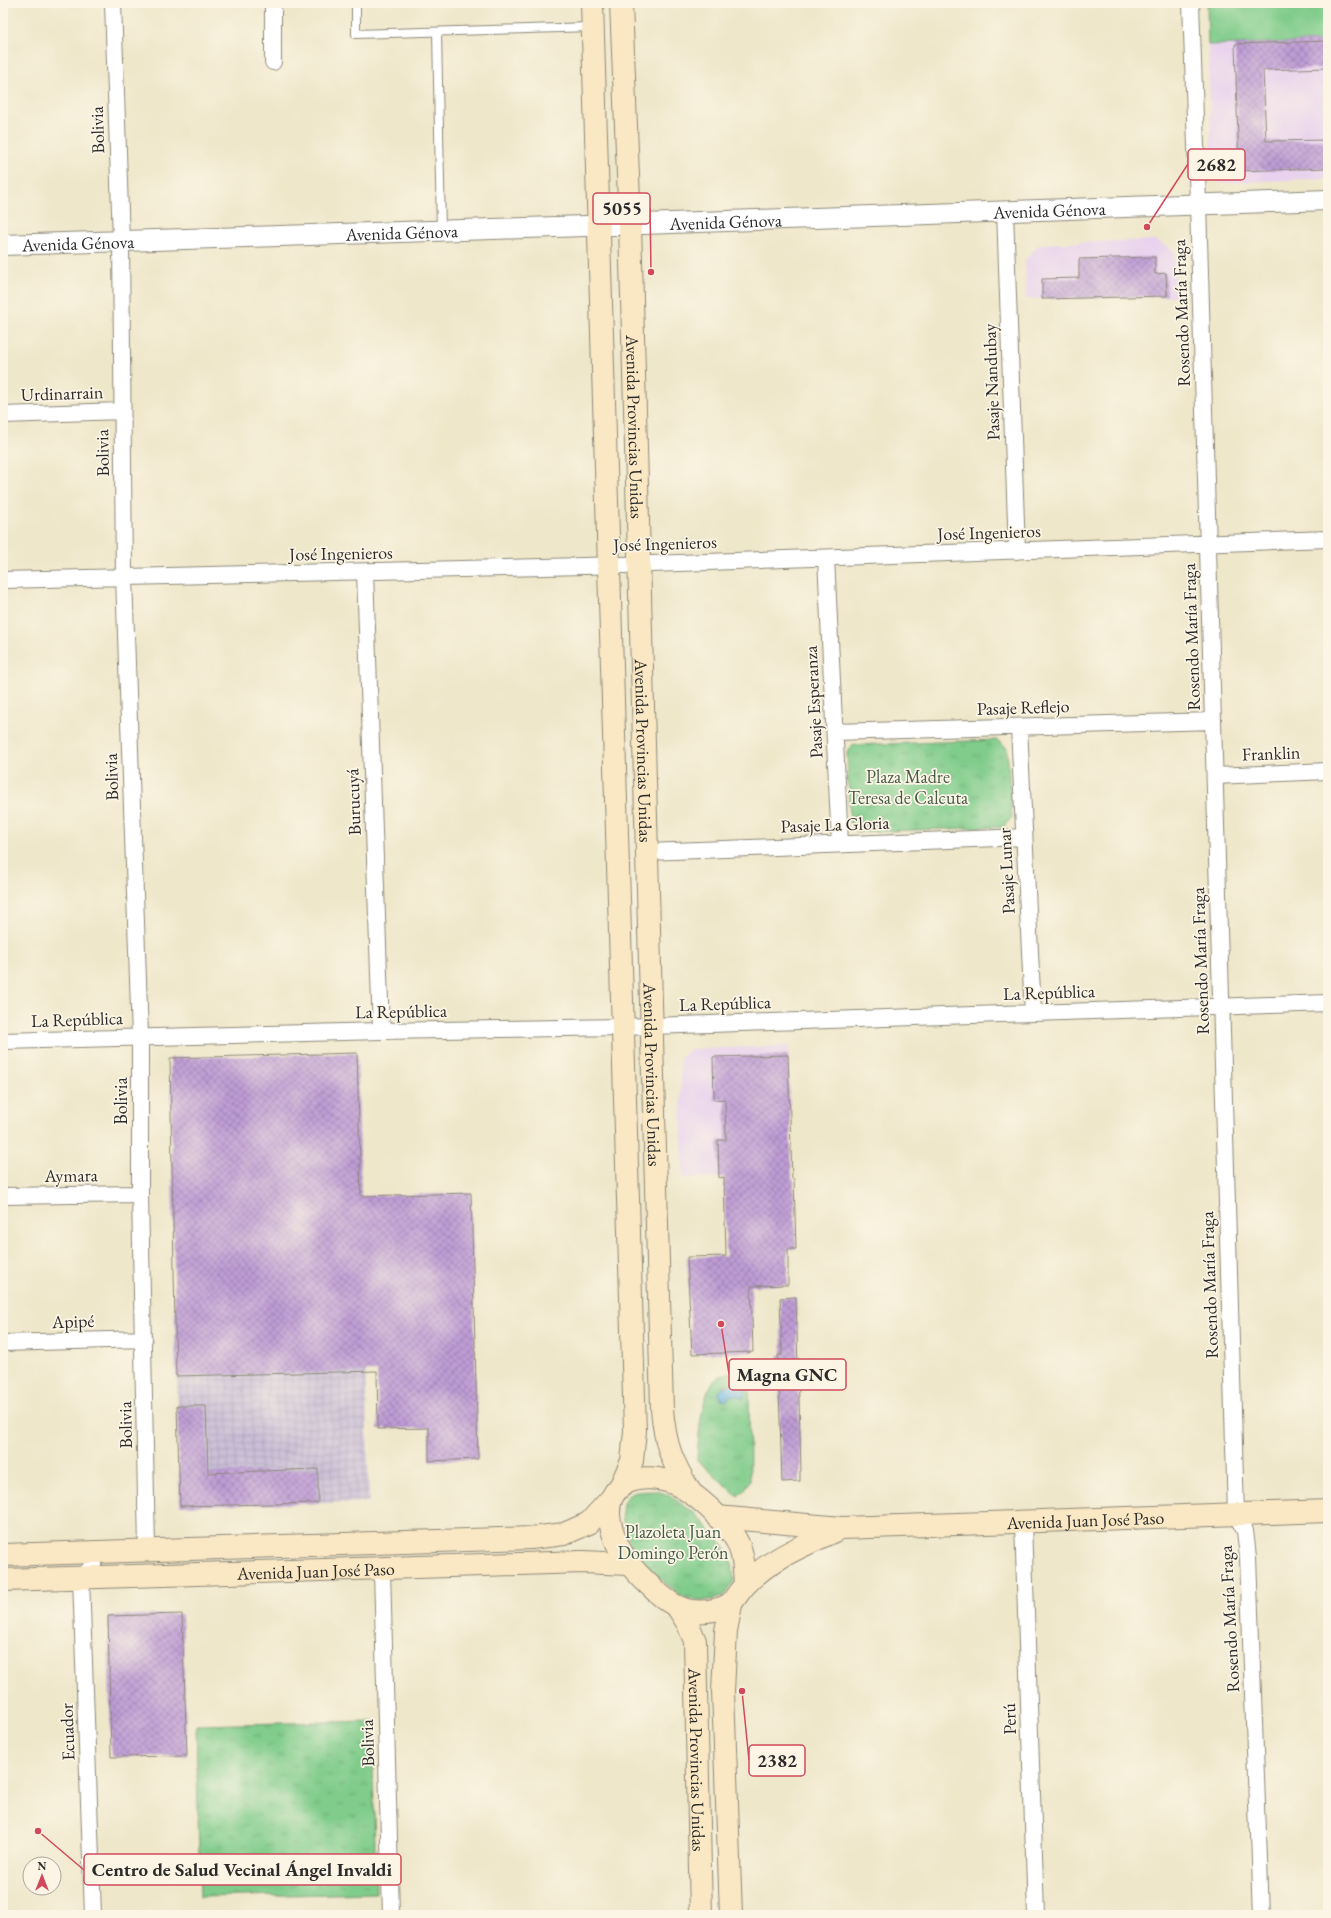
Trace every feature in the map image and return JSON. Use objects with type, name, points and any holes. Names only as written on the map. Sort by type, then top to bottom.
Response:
[{"type":"main road","name":"Avenida Provincias Unidas","points":[[592,3],[635,1431],[632,1461],[615,1493]]},
{"type":"main road","name":"Avenida Provincias Unidas","points":[[621,3],[630,225],[638,565],[648,852],[664,1434],[674,1464],[690,1493]]},
{"type":"main road","points":[[639,1479],[657,1479],[675,1484],[690,1493],[718,1517],[736,1538],[744,1561],[745,1585],[730,1605],[714,1610],[696,1612],[678,1608],[648,1584],[628,1564],[619,1550],[612,1534],[609,1518],[615,1493],[639,1479]]},
{"type":"main road","name":"Avenida Juan José Paso","points":[[3,1555],[530,1538],[564,1534],[589,1524],[615,1493]]},
{"type":"main road","name":"Avenida Juan José Paso","points":[[718,1517],[842,1528],[1328,1511]]},
{"type":"main road","name":"Avenida Juan José Paso","points":[[745,1585],[777,1559],[842,1528]]},
{"type":"main road","name":"Avenida Juan José Paso","points":[[3,1580],[583,1562],[628,1564]]},
{"type":"main road","name":"Avenida Provincias Unidas","points":[[730,1605],[726,1631],[724,1691],[731,1915]]},
{"type":"main road","name":"Avenida Provincias Unidas","points":[[678,1608],[688,1624],[695,1641],[701,1915]]},
{"type":"street","name":"Bolivia","points":[[113,3],[121,241],[124,577],[140,1037],[140,1194],[148,1550]]},
{"type":"street","points":[[273,3],[273,62]]},
{"type":"street","name":"Rosendo María Fraga","points":[[1191,3],[1236,1514],[1245,1531],[1248,1557],[1261,1915]]},
{"type":"street","name":"Avenida Génova","points":[[3,245],[630,225],[1328,200]]},
{"type":"street","name":"Pasaje Nandubay","points":[[1005,211],[1017,551]]},
{"type":"street","name":"Urdinarrain","points":[[3,415],[122,411]]},
{"type":"street","name":"José Ingenieros","points":[[3,580],[638,565],[1328,539]]},
{"type":"street","name":"Pasaje Esperanza","points":[[826,558],[840,844]]},
{"type":"street","name":"Burucuyá","points":[[365,572],[381,1031]]},
{"type":"street","name":"Pasaje Reflejo","points":[[835,732],[1213,721]]},
{"type":"street","name":"Pasaje Lunar","points":[[1019,727],[1033,1013]]},
{"type":"street","name":"Franklin","points":[[1215,776],[1328,771]]},
{"type":"street","name":"Pasaje La Gloria","points":[[648,852],[1024,837]]},
{"type":"street","name":"La República","points":[[3,1041],[381,1031],[622,1027],[1328,1003]]},
{"type":"street","name":"Aymara","points":[[3,1196],[140,1194]]},
{"type":"street","name":"Apipé","points":[[3,1343],[144,1339]]},
{"type":"street","name":"Perú","points":[[1023,1522],[1036,1915]]},
{"type":"street","points":[[81,1578],[92,1566],[93,1553]]},
{"type":"street","name":"Bolivia","points":[[382,1569],[391,1915]]},
{"type":"street","name":"Ecuador","points":[[81,1578],[93,1915]]},
{"type":"lane","points":[[356,3],[356,34],[593,27]]},
{"type":"lane","points":[[437,32],[441,231]]},
{"type":"shaded area","points":[[1328,41],[1328,178],[1220,183],[1212,175],[1208,45]]},
{"type":"shaded area","points":[[1156,240],[1175,252],[1176,296],[1026,299],[1025,260],[1040,244]]},
{"type":"shaded area","points":[[788,1046],[791,1176],[683,1178],[680,1057],[691,1049]]},
{"type":"shaded area","points":[[357,1053],[369,1502],[180,1506],[170,1058]]},
{"type":"green space","points":[[1207,3],[1328,3],[1328,41],[1208,45]]},
{"type":"green space","name":"Plaza Madre Teresa de Calcuta","points":[[997,740],[1007,748],[1012,817],[1003,827],[857,832],[850,825],[847,752],[853,745]]},
{"type":"green space","points":[[730,1372],[744,1374],[749,1383],[750,1481],[738,1496],[697,1460],[701,1417],[707,1394],[711,1385],[716,1379]]},
{"type":"green space","name":"Plazoleta Juan Domingo Perón","points":[[656,1491],[669,1495],[697,1515],[723,1545],[732,1563],[734,1581],[723,1596],[704,1600],[684,1597],[641,1561],[634,1551],[627,1535],[622,1516],[624,1500],[635,1492]]},
{"type":"green space","points":[[372,1721],[376,1893],[200,1897],[196,1725]]},
{"type":"water","points":[[735,1383],[746,1391],[742,1400],[740,1396],[731,1395],[726,1401],[721,1400],[719,1396],[720,1390],[724,1386]]},
{"type":"building","points":[[1328,41],[1328,68],[1263,70],[1266,141],[1328,140],[1328,168],[1239,171],[1235,44]]},
{"type":"building","points":[[1155,257],[1155,274],[1166,273],[1167,296],[1042,299],[1042,279],[1079,278],[1079,259]]},
{"type":"building","points":[[357,1053],[361,1196],[471,1193],[478,1459],[429,1461],[429,1428],[378,1429],[377,1371],[176,1376],[170,1058]]},
{"type":"building","points":[[788,1055],[796,1249],[788,1249],[788,1285],[751,1286],[753,1352],[692,1354],[687,1257],[726,1256],[724,1177],[719,1178],[718,1140],[726,1140],[725,1099],[714,1100],[713,1057]]},
{"type":"building","points":[[796,1297],[801,1471],[800,1481],[782,1482],[778,1355],[782,1355],[780,1298]]},
{"type":"building","points":[[177,1406],[206,1406],[208,1473],[318,1469],[318,1503],[180,1506]]},
{"type":"building","points":[[182,1614],[187,1756],[111,1757],[108,1616]]},
{"type":"place","name":"2682","points":[[1147,227]]},
{"type":"place","name":"5055","points":[[651,272]]},
{"type":"place","name":"Magna GNC","points":[[721,1324]]},
{"type":"place","name":"2382","points":[[742,1691]]},
{"type":"place","name":"Centro de Salud Vecinal Ángel Invaldi","points":[[38,1831]]}]
